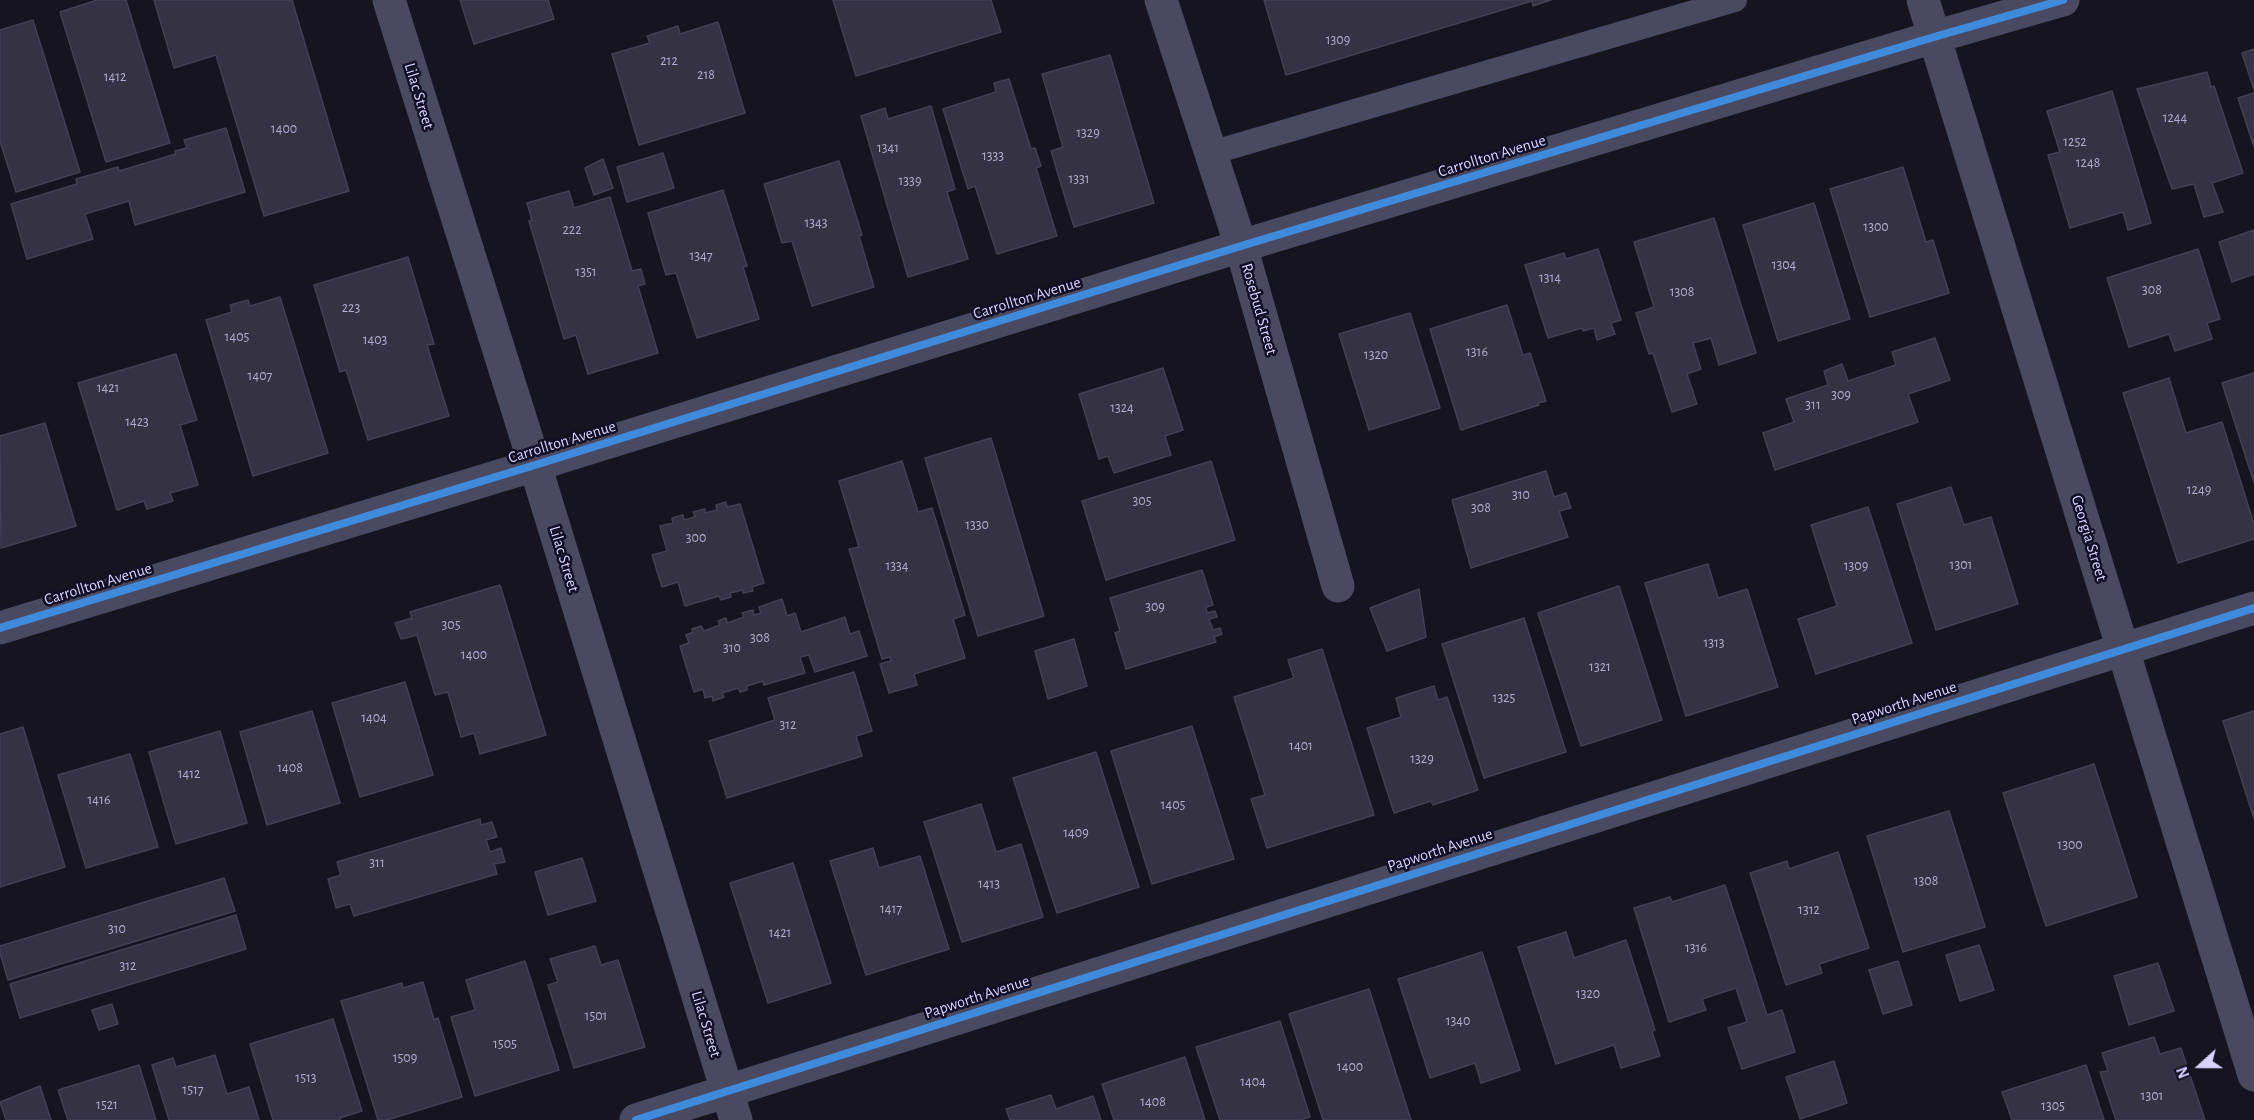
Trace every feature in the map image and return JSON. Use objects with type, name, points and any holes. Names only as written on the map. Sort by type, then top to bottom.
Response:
[{"type":"street","name":"Lilac Street","points":[[389,0],[535,465],[731,1106]]},
{"type":"street","name":"Rosebud Street","points":[[1161,0],[1241,246],[1338,586]]},
{"type":"street","name":"Georgia Street","points":[[1923,0],[2254,1075]]},
{"type":"street","name":"Carrollton Avenue","points":[[0,628],[1241,246],[1934,36],[2063,0]]},
{"type":"street","name":"Papworth Avenue","points":[[636,1120],[731,1106],[2123,648],[2254,608]]},
{"type":"lane","points":[[1211,153],[1735,0]]},
{"type":"building","points":[[97,0],[126,0],[170,143],[106,162],[60,12]]},
{"type":"building","points":[[154,0],[292,0],[349,191],[264,216],[216,55],[174,68]]},
{"type":"building","points":[[460,0],[548,0],[554,19],[474,44]]},
{"type":"building","points":[[833,0],[991,0],[1001,32],[856,76]]},
{"type":"building","points":[[1264,0],[1551,0],[1533,6],[1532,1],[1286,75]]},
{"type":"building","points":[[33,20],[80,172],[16,192],[0,141],[0,30]]},
{"type":"building","points":[[718,22],[745,113],[639,145],[612,54],[650,43],[647,36],[678,26],[680,34]]},
{"type":"building","points":[[2254,49],[2254,90],[2242,53]]},
{"type":"building","points":[[1110,55],[1154,203],[1074,227],[1051,151],[1063,147],[1042,74]]},
{"type":"building","points":[[2207,72],[2211,87],[2214,86],[2243,173],[2212,183],[2223,212],[2204,217],[2194,184],[2172,189],[2137,89]]},
{"type":"building","points":[[1009,79],[1031,149],[1035,148],[1041,166],[1036,168],[1057,236],[997,254],[975,186],[968,189],[943,109],[996,92],[994,83]]},
{"type":"building","points":[[2112,91],[2151,223],[2128,230],[2123,212],[2070,228],[2048,155],[2060,152],[2047,111]]},
{"type":"building","points":[[2254,93],[2254,147],[2238,98]]},
{"type":"building","points":[[931,106],[955,189],[947,192],[968,259],[908,277],[861,116],[885,108],[888,119]]},
{"type":"building","points":[[226,128],[245,192],[135,225],[129,201],[85,214],[93,239],[27,259],[11,204],[77,184],[76,179],[118,167],[119,171],[176,154],[175,151],[187,148],[184,140]]},
{"type":"building","points":[[663,153],[674,188],[627,202],[617,167]]},
{"type":"building","points":[[603,159],[613,188],[594,195],[585,168]]},
{"type":"building","points":[[839,161],[862,235],[859,236],[874,287],[812,306],[792,241],[782,243],[764,184]]},
{"type":"building","points":[[1903,167],[1926,242],[1933,240],[1949,293],[1870,317],[1830,189]]},
{"type":"building","points":[[723,190],[747,266],[743,267],[759,319],[697,338],[676,273],[666,275],[648,213]]},
{"type":"building","points":[[569,191],[574,208],[610,197],[632,271],[641,269],[645,284],[638,286],[658,353],[588,374],[576,335],[564,339],[529,221],[532,220],[527,203]]},
{"type":"building","points":[[1814,203],[1850,319],[1778,341],[1743,225]]},
{"type":"building","points":[[1714,218],[1756,353],[1719,365],[1711,338],[1693,343],[1701,369],[1687,374],[1697,404],[1672,412],[1653,353],[1649,354],[1636,313],[1654,307],[1634,242]]},
{"type":"building","points":[[2254,230],[2254,274],[2232,282],[2219,242]]},
{"type":"building","points":[[1598,249],[1621,320],[1611,323],[1615,334],[1597,340],[1594,328],[1583,331],[1582,328],[1548,338],[1525,265],[1564,253],[1566,259]]},
{"type":"building","points":[[2198,249],[2220,319],[2207,323],[2212,339],[2175,351],[2169,334],[2129,347],[2107,278]]},
{"type":"building","points":[[408,257],[434,344],[427,345],[449,416],[368,440],[346,370],[340,372],[314,285]]},
{"type":"building","points":[[280,297],[328,453],[253,476],[206,320],[232,312],[230,305],[248,300],[250,306]]},
{"type":"building","points":[[1507,305],[1523,355],[1530,353],[1546,401],[1461,430],[1430,329]]},
{"type":"building","points":[[1410,313],[1440,408],[1369,430],[1339,334]]},
{"type":"building","points":[[1935,338],[1950,380],[1908,394],[1918,422],[1775,470],[1763,433],[1794,422],[1786,399],[1828,385],[1824,371],[1842,364],[1848,381],[1896,365],[1892,352]]},
{"type":"building","points":[[176,354],[197,420],[180,425],[198,485],[170,493],[173,501],[147,509],[144,501],[117,510],[78,383]]},
{"type":"building","points":[[1163,368],[1183,430],[1165,436],[1171,455],[1114,473],[1108,456],[1099,459],[1079,394]]},
{"type":"building","points":[[2254,373],[2254,483],[2222,383]]},
{"type":"building","points":[[2169,378],[2186,433],[2222,422],[2254,524],[2254,539],[2178,563],[2123,393]]},
{"type":"building","points":[[45,423],[76,526],[1,548],[0,436]]},
{"type":"building","points":[[991,438],[1044,616],[978,636],[925,458]]},
{"type":"building","points":[[902,461],[918,512],[932,508],[965,615],[953,619],[965,658],[914,674],[917,685],[889,693],[880,664],[891,661],[890,657],[882,659],[849,549],[859,547],[839,481]]},
{"type":"building","points":[[1211,461],[1235,540],[1106,580],[1082,501]]},
{"type":"building","points":[[1546,471],[1554,497],[1566,493],[1571,508],[1559,511],[1568,537],[1471,568],[1452,500]]},
{"type":"building","points":[[1951,487],[1964,525],[1991,517],[2018,604],[1936,630],[1897,504]]},
{"type":"building","points":[[726,502],[727,507],[740,504],[764,583],[752,587],[753,591],[743,593],[743,590],[730,593],[731,597],[721,600],[719,596],[685,606],[678,582],[662,587],[652,555],[667,551],[660,526],[673,523],[672,518],[683,515],[684,520],[695,517],[693,512],[705,509],[705,513],[717,510],[716,505]]},
{"type":"building","points":[[1868,507],[1912,643],[1816,674],[1798,619],[1837,606],[1811,525]]},
{"type":"building","points":[[1708,564],[1718,598],[1747,589],[1778,687],[1686,716],[1645,583]]},
{"type":"building","points":[[1202,570],[1213,605],[1206,607],[1207,613],[1215,611],[1217,617],[1209,619],[1213,630],[1220,628],[1222,634],[1214,637],[1216,642],[1126,669],[1115,633],[1120,631],[1110,598]]},
{"type":"building","points":[[500,585],[546,735],[480,754],[474,733],[461,737],[448,692],[435,695],[417,635],[401,639],[395,623],[412,618],[410,612]]},
{"type":"building","points":[[1619,586],[1662,720],[1581,746],[1538,613]]},
{"type":"building","points":[[1419,589],[1426,637],[1387,651],[1370,608]]},
{"type":"building","points":[[782,599],[787,616],[795,613],[801,632],[845,617],[850,634],[859,631],[867,656],[815,672],[809,655],[800,657],[805,673],[764,685],[763,681],[747,686],[747,690],[740,692],[738,688],[722,693],[724,697],[713,701],[712,696],[705,698],[703,689],[694,692],[680,646],[689,643],[686,635],[693,632],[692,629],[701,626],[704,631],[720,625],[718,621],[726,618],[727,623],[744,617],[742,613],[753,610],[754,615],[761,613],[759,607]]},
{"type":"building","points":[[1524,618],[1566,752],[1484,778],[1442,644]]},
{"type":"building","points":[[1074,639],[1087,686],[1048,699],[1035,651]]},
{"type":"building","points":[[1322,649],[1374,815],[1267,848],[1251,799],[1265,795],[1234,697],[1294,678],[1288,660]]},
{"type":"building","points":[[854,672],[872,731],[856,736],[862,756],[727,798],[709,741],[775,720],[768,698]]},
{"type":"building","points":[[405,682],[433,775],[360,797],[332,703]]},
{"type":"building","points":[[1434,686],[1438,700],[1447,697],[1478,790],[1433,805],[1431,801],[1394,813],[1367,728],[1401,717],[1396,698]]},
{"type":"building","points":[[312,711],[340,803],[267,825],[240,732]]},
{"type":"building","points":[[2254,711],[2254,819],[2223,721]]},
{"type":"building","points":[[1192,726],[1234,859],[1152,884],[1111,751]]},
{"type":"building","points":[[23,727],[65,867],[0,887],[0,734]]},
{"type":"building","points":[[220,731],[247,823],[176,844],[149,752]]},
{"type":"building","points":[[1096,752],[1139,887],[1057,913],[1013,778]]},
{"type":"building","points":[[130,754],[158,847],[86,868],[58,775]]},
{"type":"building","points":[[2094,764],[2137,897],[2046,926],[2003,793]]},
{"type":"building","points":[[981,804],[996,852],[1021,844],[1043,917],[962,942],[924,822]]},
{"type":"building","points":[[1949,811],[1985,927],[1903,952],[1867,836]]},
{"type":"building","points":[[480,819],[481,825],[492,822],[497,837],[486,840],[490,852],[501,848],[505,862],[494,864],[497,874],[354,916],[350,904],[336,908],[328,879],[341,875],[337,862]]},
{"type":"building","points":[[873,848],[879,868],[920,856],[949,949],[866,975],[830,861]]},
{"type":"building","points":[[1838,852],[1869,948],[1819,964],[1822,973],[1786,985],[1750,873],[1787,861],[1789,869]]},
{"type":"building","points":[[582,858],[596,901],[548,915],[535,872]]},
{"type":"building","points":[[793,863],[831,983],[768,1003],[730,883]]},
{"type":"building","points":[[224,878],[235,911],[8,980],[0,946]]},
{"type":"building","points":[[1725,885],[1767,1015],[1782,1010],[1795,1052],[1742,1069],[1728,1028],[1747,1022],[1736,988],[1702,999],[1706,1010],[1669,1022],[1634,908],[1670,897],[1672,902]]},
{"type":"building","points":[[236,915],[246,949],[20,1018],[10,984]]},
{"type":"building","points":[[1566,932],[1574,958],[1626,940],[1655,1030],[1652,1032],[1660,1056],[1621,1068],[1614,1045],[1556,1064],[1518,947]]},
{"type":"building","points":[[1979,945],[1994,990],[1960,1001],[1946,955]]},
{"type":"building","points":[[595,946],[601,965],[618,960],[645,1047],[574,1068],[548,985],[558,982],[550,959]]},
{"type":"building","points":[[1482,952],[1520,1070],[1481,1083],[1475,1063],[1430,1078],[1398,979]]},
{"type":"building","points":[[525,961],[559,1070],[475,1096],[451,1017],[475,1010],[466,980]]},
{"type":"building","points":[[1898,961],[1912,1005],[1883,1014],[1869,970]]},
{"type":"building","points":[[2158,963],[2174,1011],[2129,1025],[2114,976]]},
{"type":"building","points":[[423,982],[434,1020],[438,1018],[462,1097],[387,1120],[378,1120],[341,1001],[402,983],[403,988]]},
{"type":"building","points":[[1369,989],[1411,1120],[1323,1120],[1289,1014]]},
{"type":"building","points":[[112,1004],[118,1024],[99,1030],[92,1010]]},
{"type":"building","points":[[333,1019],[362,1111],[340,1118],[340,1120],[273,1120],[250,1044]]},
{"type":"building","points":[[1280,1021],[1310,1117],[1300,1120],[1220,1120],[1196,1047]]},
{"type":"building","points":[[2154,1037],[2160,1054],[2181,1048],[2205,1120],[2116,1120],[2100,1072],[2108,1071],[2102,1053]]},
{"type":"building","points":[[215,1055],[227,1094],[249,1087],[259,1120],[169,1120],[152,1065],[173,1058],[176,1067]]},
{"type":"building","points":[[1185,1057],[1205,1120],[1114,1120],[1102,1084]]},
{"type":"building","points":[[1834,1061],[1847,1103],[1800,1119],[1786,1077]]},
{"type":"building","points":[[139,1065],[156,1120],[68,1120],[58,1090]]},
{"type":"building","points":[[2086,1065],[2104,1120],[2012,1120],[2002,1092]]},
{"type":"building","points":[[40,1086],[51,1120],[6,1120],[0,1102]]},
{"type":"building","points":[[1051,1095],[1056,1109],[1093,1096],[1101,1120],[1010,1120],[1006,1109]]},
{"type":"cycle path","points":[[0,628],[1241,246],[2063,0]]},
{"type":"cycle path","points":[[636,1120],[2254,608]]}]
